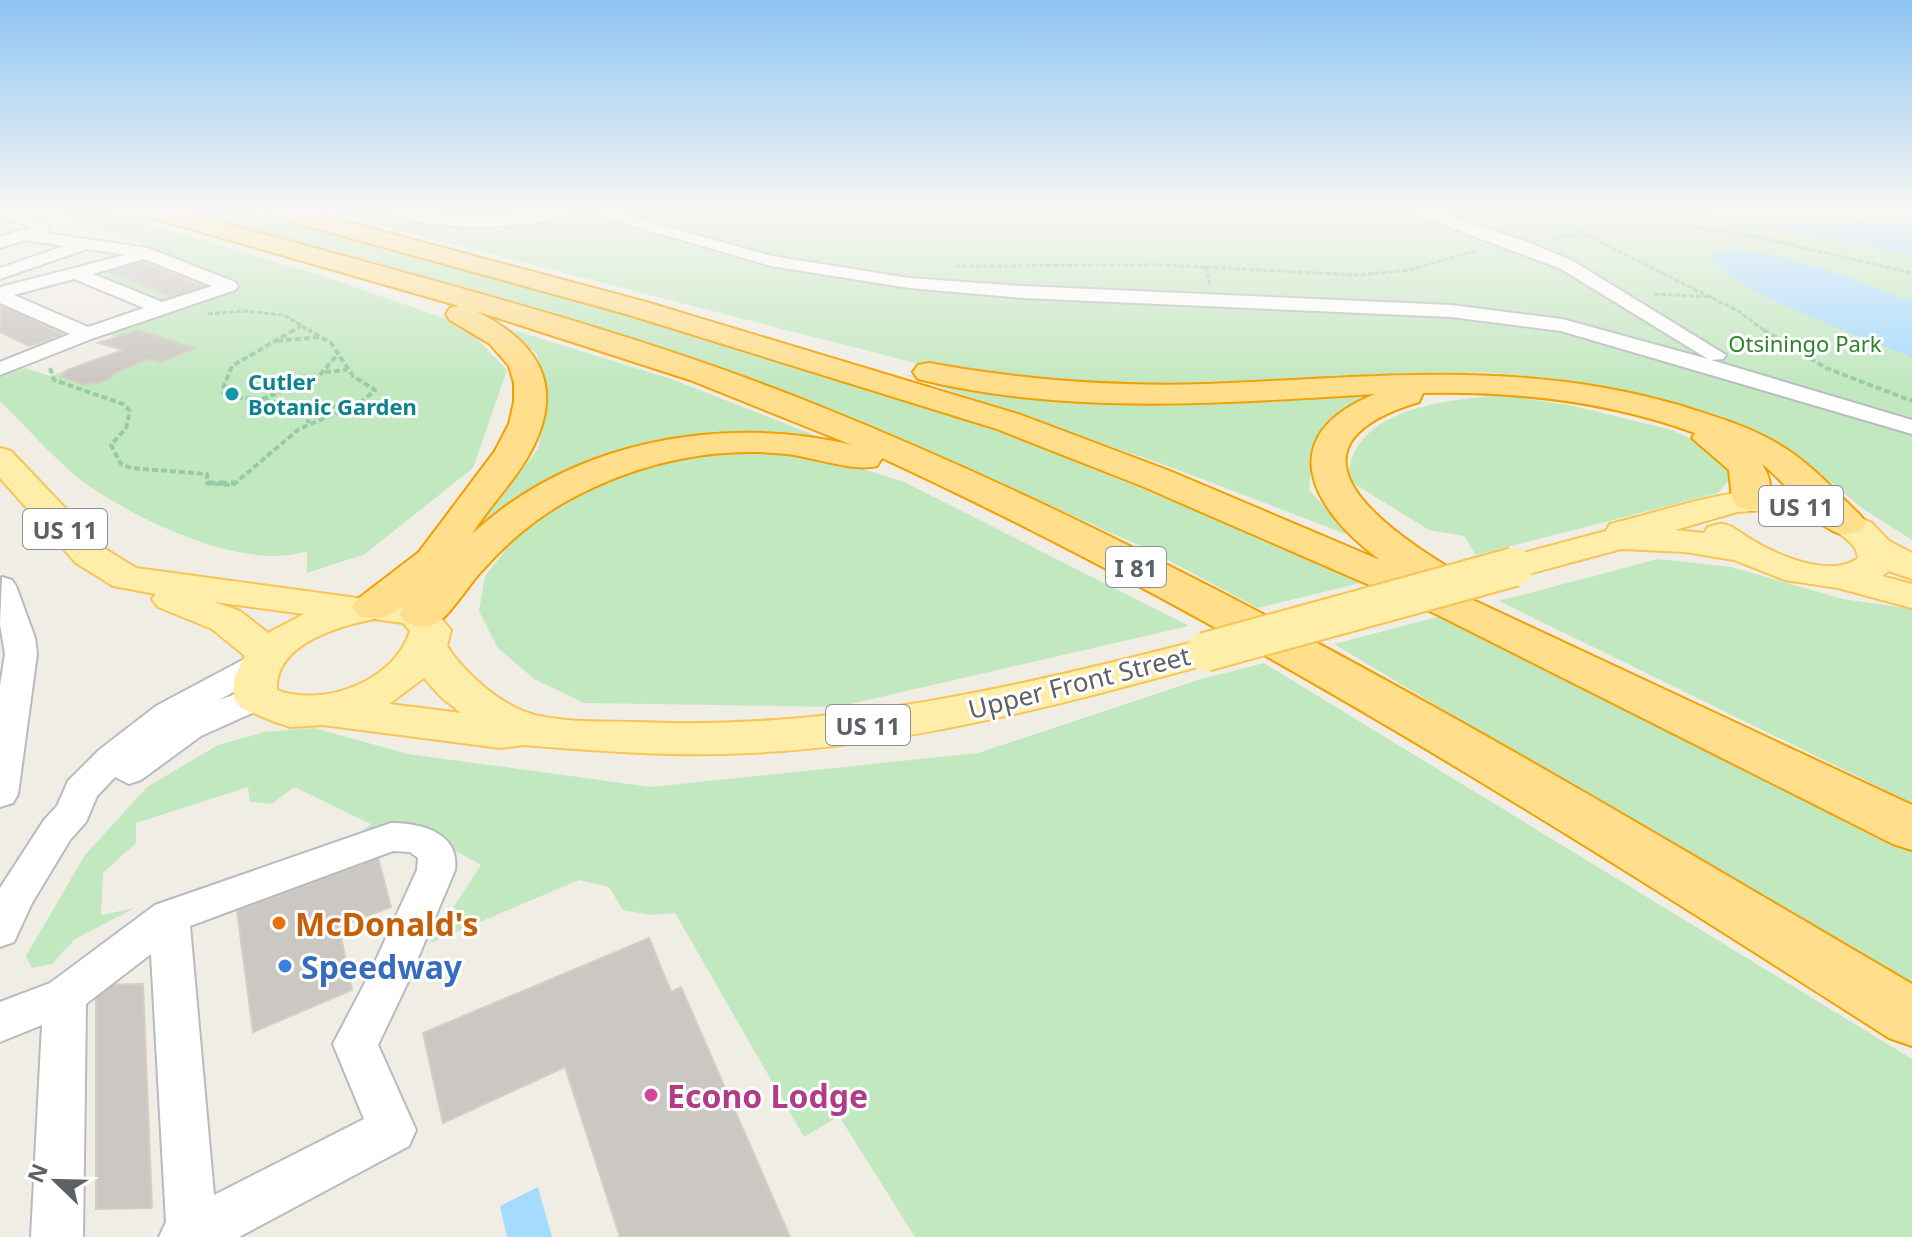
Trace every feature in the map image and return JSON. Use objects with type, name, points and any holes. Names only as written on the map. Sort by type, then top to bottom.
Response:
[{"type":"highway","points":[[341,268],[492,329],[511,344],[523,360],[531,385],[524,427],[514,450],[434,560],[402,588],[366,608]]},
{"type":"highway","name":"I 81","points":[[356,268],[549,323],[779,402],[887,446],[1052,525],[1263,633],[1484,759],[1912,1018]]},
{"type":"highway","points":[[488,268],[864,375],[1009,422],[1157,479],[1451,605],[1912,829]]},
{"type":"highway","points":[[636,308],[959,378],[1053,391],[1118,395],[1205,394],[1461,381],[1547,385],[1611,396],[1678,414],[1768,453],[1791,468],[1846,523]]},
{"type":"highway","points":[[1553,653],[1415,564],[1354,517],[1330,482],[1328,464],[1329,446],[1348,421],[1383,403],[1430,392],[1490,389],[1568,396],[1677,423],[1716,442],[1750,471],[1754,486],[1751,499]]},
{"type":"highway","points":[[425,631],[492,537],[551,493],[611,465],[693,447],[774,443],[856,456],[1052,525]]},
{"type":"main road","name":"Upper Front Street","points":[[0,458],[89,555],[111,571],[142,582],[163,580],[366,608],[393,607],[425,631],[437,669],[456,689],[524,730]]},
{"type":"main road","name":"Upper Front Street","points":[[1620,538],[1623,532],[1751,499],[1804,507],[1846,523],[1865,536],[1876,549],[1912,568]]},
{"type":"main road","name":"Upper Front Street","points":[[1716,509],[1712,519],[1715,528],[1741,550]]},
{"type":"main road","name":"Upper Front Street","points":[[142,582],[148,591],[226,620],[262,672],[282,711],[326,711],[500,733],[524,730],[684,739],[874,724],[1034,697],[1620,538],[1685,541],[1741,550],[1787,568],[1837,576],[1912,596]]},
{"type":"main road","name":"Upper Front Street","points":[[1837,576],[1859,574],[1873,568],[1878,558],[1876,549]]},
{"type":"main road","name":"Upper Front Street","points":[[262,672],[308,626],[366,608]]},
{"type":"main road","name":"Upper Front Street","points":[[326,711],[362,700],[390,686],[412,669],[425,631]]},
{"type":"street","points":[[0,295],[95,268]]},
{"type":"street","points":[[0,368],[87,334],[229,286],[183,268]]},
{"type":"street","points":[[813,268],[909,283],[1023,292],[1451,311],[1562,325],[1912,427]]},
{"type":"street","points":[[1568,268],[1599,282],[1733,364],[1794,391]]},
{"type":"street","points":[[75,273],[162,309]]},
{"type":"street","points":[[0,295],[87,334]]},
{"type":"street","points":[[1642,346],[1685,337]]},
{"type":"street","points":[[0,350],[22,360]]},
{"type":"street","points":[[0,794],[21,654],[20,638],[2,586]]},
{"type":"street","points":[[0,930],[15,897],[57,830],[73,812],[107,793],[141,760],[177,735],[214,715],[262,672]]},
{"type":"street","points":[[0,1022],[65,996],[169,917],[391,837],[418,839],[430,844],[438,855],[436,870],[386,984],[355,1044],[392,1130],[188,1236],[169,917]]},
{"type":"street","points":[[57,1237],[65,996]]},
{"type":"path","points":[[1211,268],[1358,275],[1418,268]]},
{"type":"path","points":[[1654,268],[1713,297],[1826,368],[1912,401]]},
{"type":"path","points":[[1889,268],[1912,273]]},
{"type":"path","points":[[1650,294],[1713,297]]},
{"type":"path","points":[[50,367],[54,380],[123,404],[130,411],[126,428],[111,445],[121,464],[131,468],[207,474],[207,483],[233,485],[308,423],[356,405],[375,390],[348,370],[331,343],[284,315],[262,312],[201,315]]},
{"type":"path","points":[[301,326],[232,366],[224,378],[222,390],[225,397],[261,399],[305,409],[356,405]]},
{"type":"path","points":[[269,343],[321,337]]},
{"type":"path","points":[[323,373],[338,354]]},
{"type":"path","points":[[261,399],[287,391],[323,373],[348,370]]},
{"type":"path","points":[[305,409],[309,415],[308,423]]},
{"type":"green space","name":"Cutler Botanic Garden","points":[[74,268],[295,268],[464,325],[507,370],[473,468],[365,554],[307,573],[307,551],[282,556],[224,549],[194,540],[110,500],[67,468],[0,401],[0,376],[25,368],[50,376],[140,344],[101,332],[156,312],[58,273]]},
{"type":"green space","points":[[374,268],[452,268],[727,342],[1014,437],[1369,581],[1258,608],[1149,550],[898,437],[737,375]]},
{"type":"green space","name":"Otsiningo Park","points":[[544,268],[1912,268],[1912,540],[1862,508],[1832,483],[1707,418],[1632,394],[1549,378],[1483,372],[1193,386],[1072,384],[935,368]]},
{"type":"green space","points":[[507,328],[671,379],[827,440],[726,432],[623,451],[557,476],[481,523],[538,449],[548,395],[537,354]]},
{"type":"green space","points":[[903,374],[1060,399],[1400,390],[1344,411],[1314,443],[1309,490],[1351,536],[1173,468]]},
{"type":"green space","points":[[1503,395],[1574,406],[1672,430],[1722,453],[1734,474],[1718,493],[1476,555],[1464,536],[1429,530],[1348,480],[1353,456],[1365,437],[1383,422],[1430,405]]},
{"type":"green space","points":[[760,452],[825,457],[904,482],[1189,626],[837,707],[584,703],[534,679],[497,647],[479,611],[485,576],[513,541],[576,492],[637,470],[700,456]]},
{"type":"green space","points":[[1658,559],[1731,567],[1843,599],[1912,609],[1912,803],[1499,601]]},
{"type":"green space","points":[[1441,616],[1912,849],[1912,990],[1334,644]]},
{"type":"green space","points":[[1264,663],[1912,1059],[1912,1237],[915,1237],[839,1116],[804,1137],[675,913],[651,915],[623,910],[609,887],[579,880],[430,943],[481,865],[414,828],[344,847],[371,824],[294,787],[272,804],[250,802],[248,787],[136,823],[136,843],[103,873],[101,915],[135,908],[75,939],[52,964],[32,968],[26,956],[85,855],[147,787],[218,745],[264,732],[314,728],[408,754],[651,787],[978,753],[1201,679]]},
{"type":"water","points":[[1722,268],[1818,268],[1912,301],[1912,357],[1804,314]]},
{"type":"water","points":[[538,1187],[552,1237],[507,1237],[500,1206]]},
{"type":"building","points":[[157,268],[208,287],[172,298],[106,270]]},
{"type":"building","points":[[0,303],[64,335],[29,346],[0,332]]},
{"type":"building","points":[[138,330],[196,348],[160,362],[149,359],[98,383],[82,384],[60,377],[67,370],[123,350],[98,343]]},
{"type":"building","points":[[378,858],[391,907],[339,927],[352,990],[253,1032],[237,911]]},
{"type":"building","name":"Econo Lodge","points":[[649,938],[671,992],[681,987],[790,1237],[620,1237],[565,1067],[443,1123],[423,1033]]},
{"type":"building","points":[[143,984],[152,1208],[96,1209],[96,985]]},
{"type":"place","name":"Cutler Botanic Garden","points":[[232,394]]},
{"type":"place","name":"McDonald's","points":[[279,923]]},
{"type":"place","name":"Speedway","points":[[285,966]]},
{"type":"place","name":"Econo Lodge","points":[[651,1095]]}]
